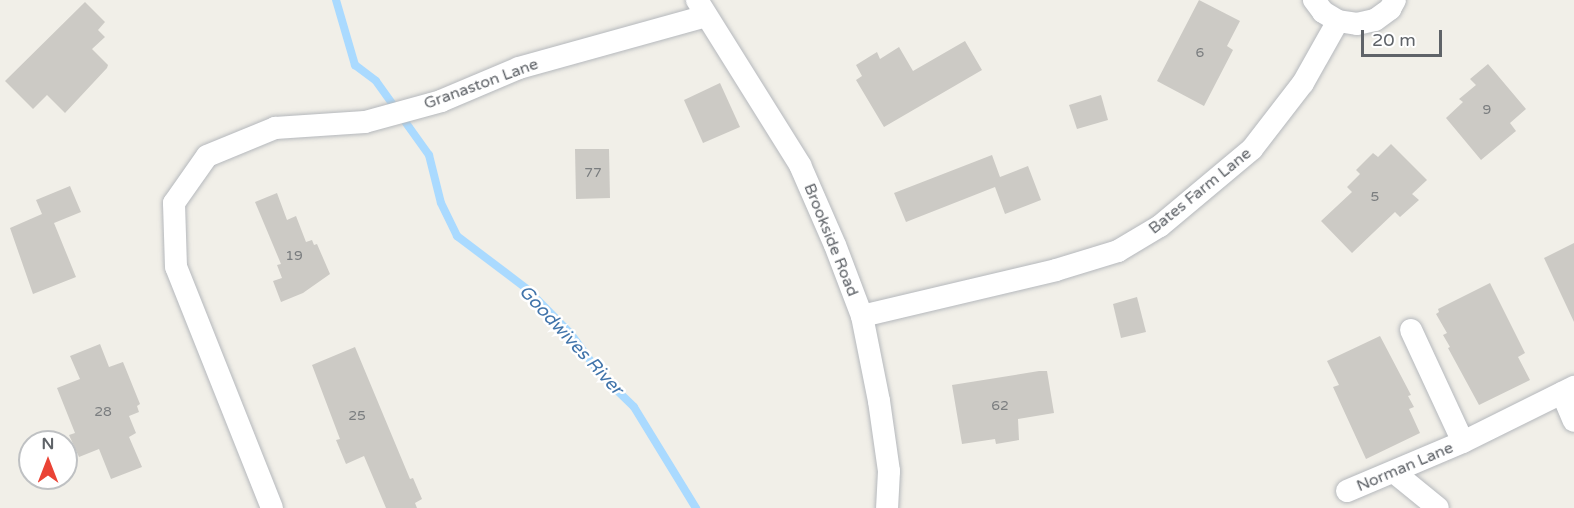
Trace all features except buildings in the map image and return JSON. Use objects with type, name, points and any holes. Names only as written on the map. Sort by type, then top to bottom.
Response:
[{"type":"street","points":[[1314,0],[1323,12],[1338,21],[1357,24],[1375,20],[1390,9],[1395,0]]},
{"type":"street","name":"Granaston Lane","points":[[272,508],[176,267],[174,203],[207,156],[275,128],[365,122],[441,101],[519,68],[702,8]]},
{"type":"street","name":"Brookside Road","points":[[702,8],[800,165],[835,245],[862,316],[879,401],[887,460],[887,508]]},
{"type":"street","name":"Bates Farm Lane","points":[[862,316],[1056,270],[1108,254],[1160,226],[1252,149],[1303,83],[1338,21]]},
{"type":"street","name":"Norman Lane","points":[[1411,330],[1462,442]]},
{"type":"street","points":[[1568,390],[1574,421]]},
{"type":"street","name":"Norman Lane","points":[[1347,491],[1395,473],[1568,390]]},
{"type":"street","points":[[1395,473],[1438,508]]},
{"type":"waterway","name":"Goodwives River","points":[[336,0],[355,65],[376,81],[429,155],[441,203],[457,236],[527,289],[571,334],[600,374],[634,407],[696,508]]}]
